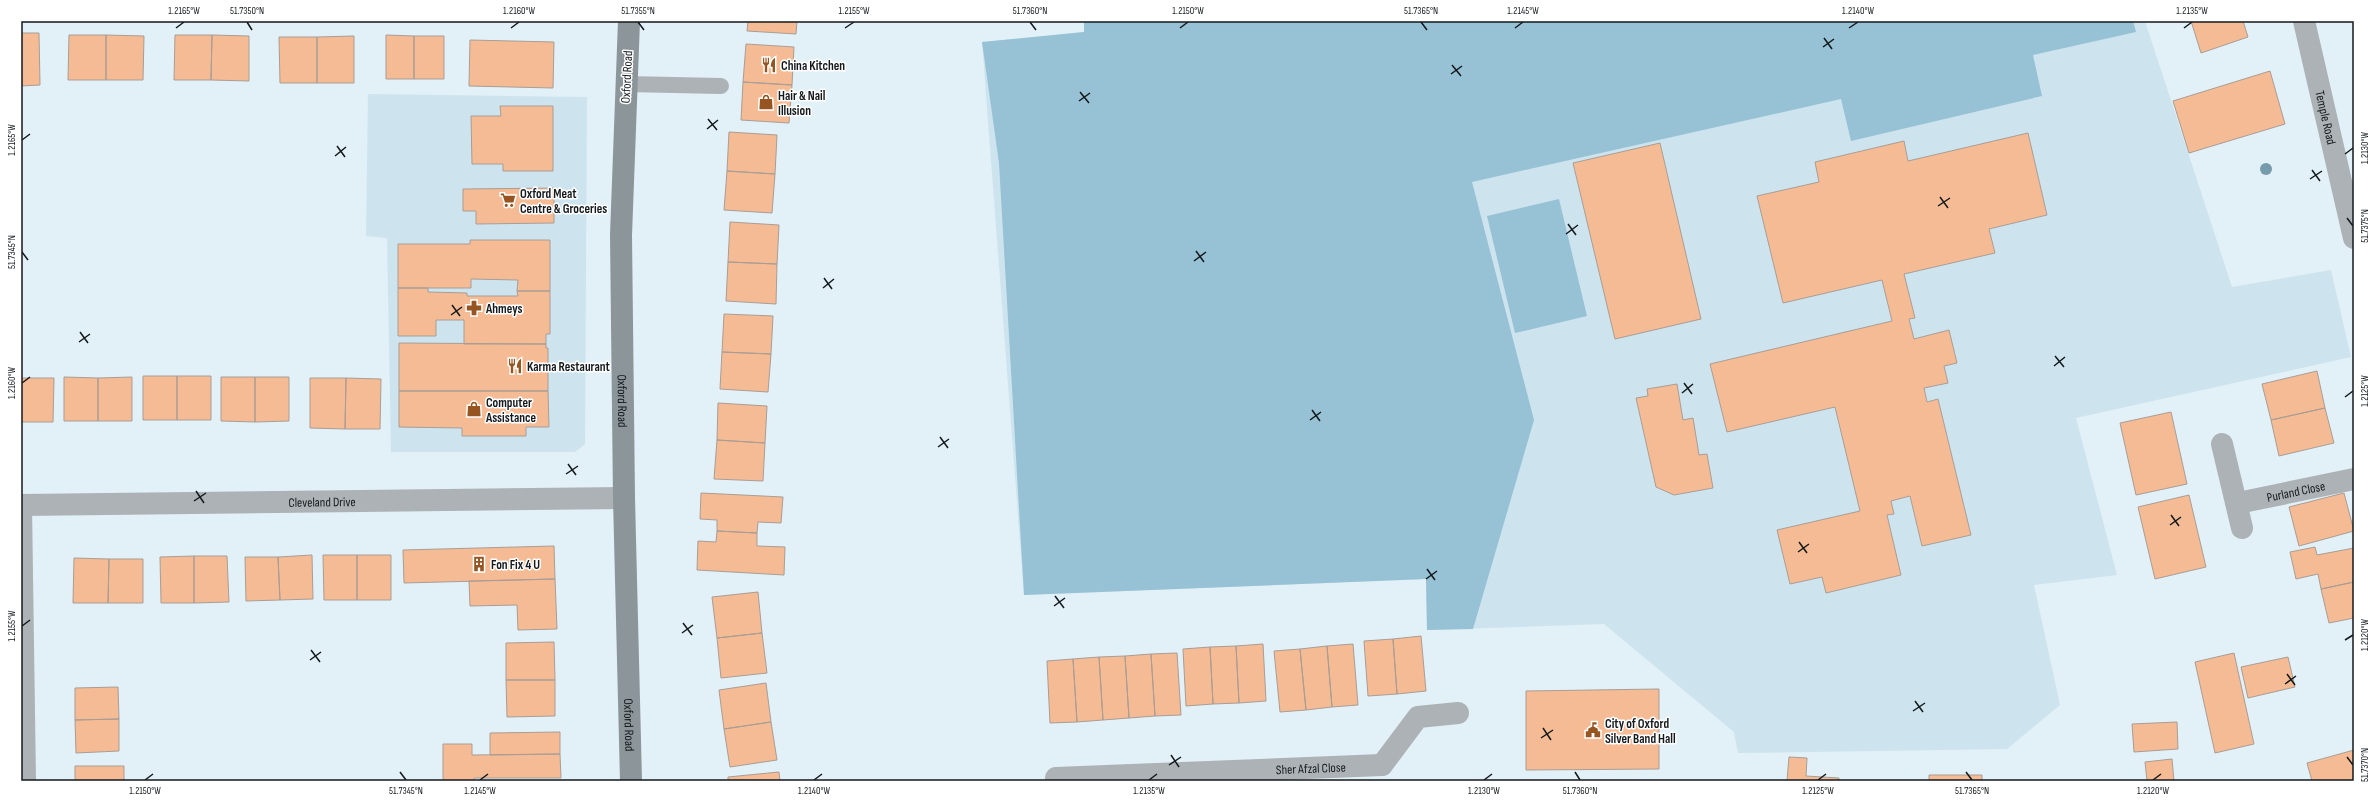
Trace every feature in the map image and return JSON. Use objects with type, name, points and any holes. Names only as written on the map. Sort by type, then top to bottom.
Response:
[{"type":"main road","name":"Oxford Road","points":[[629,21],[621,235],[624,498],[631,781]]},
{"type":"street","name":"Temple Road","points":[[2304,21],[2354,238]]},
{"type":"street","points":[[2222,444],[2238,503],[2242,528]]},
{"type":"street","name":"Purland Close","points":[[2238,503],[2354,479]]},
{"type":"street","name":"Cleveland Drive","points":[[21,504],[624,498]]},
{"type":"street","points":[[21,504],[25,781]]},
{"type":"street","points":[[1382,773],[1418,717],[1458,713]]},
{"type":"street","name":"Sher Afzal Close","points":[[1056,778],[1382,773]]},
{"type":"lane","points":[[626,84],[721,86]]},
{"type":"shaded area","points":[[1084,21],[2145,21],[2232,287],[2331,270],[2351,357],[2076,418],[2117,575],[2034,585],[2060,705],[2007,749],[1738,753],[1734,732],[1604,624],[1427,630],[1426,579],[1024,595],[982,42],[1084,32]]},
{"type":"shaded area","points":[[1084,21],[2133,21],[2136,32],[2033,55],[2042,96],[1851,141],[1841,99],[1472,182],[1534,420],[1473,629],[1427,630],[1426,579],[1024,595],[999,163],[982,42],[1084,32]]},
{"type":"shaded area","points":[[368,94],[587,97],[585,444],[575,452],[391,452],[387,238],[366,236]]},
{"type":"shaded area","points":[[1559,199],[1587,316],[1515,333],[1487,216]]},
{"type":"building","points":[[748,21],[797,21],[796,34],[747,31]]},
{"type":"building","points":[[2191,21],[2243,21],[2248,37],[2201,53]]},
{"type":"building","points":[[21,33],[39,33],[40,85],[21,86]]},
{"type":"building","points":[[69,35],[106,35],[106,80],[68,80]]},
{"type":"building","points":[[106,35],[144,36],[143,80],[106,80]]},
{"type":"building","points":[[175,35],[212,35],[211,80],[174,80]]},
{"type":"building","points":[[212,35],[249,36],[249,81],[211,80]]},
{"type":"building","points":[[386,35],[414,36],[414,79],[386,79]]},
{"type":"building","points":[[354,36],[354,83],[317,83],[317,37]]},
{"type":"building","points":[[414,36],[444,36],[444,79],[414,79]]},
{"type":"building","points":[[279,37],[317,37],[317,83],[280,83]]},
{"type":"building","points":[[470,40],[554,42],[553,88],[469,86]]},
{"type":"building","name":"China Kitchen","points":[[746,44],[794,47],[792,85],[743,82]]},
{"type":"building","points":[[2270,71],[2285,124],[2189,153],[2173,101]]},
{"type":"building","name":"Hair & Nail Illusion","points":[[743,82],[792,85],[789,123],[741,120]]},
{"type":"building","points":[[500,106],[553,106],[553,171],[503,171],[503,164],[472,164],[471,116],[501,116]]},
{"type":"building","points":[[729,132],[777,135],[775,174],[727,171]]},
{"type":"building","points":[[2028,133],[2047,215],[1989,229],[1995,253],[1904,274],[1915,318],[1909,319],[1914,339],[1949,330],[1957,363],[1944,366],[1948,383],[1924,388],[1927,402],[1938,399],[1971,535],[1922,546],[1910,496],[1891,501],[1894,514],[1887,515],[1901,575],[1826,593],[1822,577],[1790,584],[1777,530],[1860,511],[1835,407],[1727,432],[1710,364],[1892,321],[1882,280],[1783,303],[1757,196],[1819,182],[1815,162],[1904,141],[1908,161]]},
{"type":"building","points":[[1660,143],[1701,319],[1615,339],[1573,163]]},
{"type":"building","points":[[727,171],[775,174],[772,213],[724,210]]},
{"type":"building","name":"Oxford Meat Centre & Groceries","points":[[554,188],[554,223],[476,224],[476,211],[463,211],[463,189]]},
{"type":"building","points":[[730,222],[779,225],[777,264],[728,262]]},
{"type":"building","points":[[470,240],[550,240],[550,291],[517,291],[518,280],[471,279],[471,288],[398,288],[398,244],[470,244]]},
{"type":"building","points":[[728,262],[777,264],[776,304],[726,301]]},
{"type":"building","name":"Ahmeys","points":[[398,288],[428,288],[428,292],[467,293],[467,296],[518,296],[517,291],[550,291],[550,334],[546,334],[546,344],[464,344],[464,320],[436,320],[436,336],[398,336]]},
{"type":"building","points":[[724,314],[773,316],[771,354],[722,352]]},
{"type":"building","points":[[399,343],[546,344],[546,348],[548,348],[548,391],[399,391]]},
{"type":"building","points":[[722,352],[771,354],[768,392],[720,389]]},
{"type":"building","points":[[2317,371],[2325,408],[2271,420],[2262,384]]},
{"type":"building","points":[[143,376],[177,376],[177,420],[143,420]]},
{"type":"building","points":[[177,376],[211,376],[211,420],[177,420]]},
{"type":"building","points":[[64,377],[98,378],[98,421],[64,421]]},
{"type":"building","points":[[132,377],[132,421],[98,421],[98,378]]},
{"type":"building","points":[[221,377],[255,377],[255,422],[221,421]]},
{"type":"building","points":[[255,377],[289,377],[289,421],[255,422]]},
{"type":"building","points":[[21,378],[54,378],[53,422],[21,422]]},
{"type":"building","points":[[310,378],[346,378],[345,429],[310,428]]},
{"type":"building","points":[[346,378],[381,379],[380,429],[345,429]]},
{"type":"building","points":[[1677,384],[1683,420],[1693,418],[1699,455],[1707,454],[1713,488],[1674,495],[1656,487],[1636,398],[1648,396],[1647,389]]},
{"type":"building","name":"Computer Assistance","points":[[399,391],[548,391],[549,427],[526,427],[526,436],[462,436],[462,428],[399,427]]},
{"type":"building","points":[[718,403],[767,406],[765,443],[717,440]]},
{"type":"building","points":[[2325,408],[2334,443],[2279,456],[2271,420]]},
{"type":"building","points":[[2171,412],[2187,484],[2136,495],[2120,423]]},
{"type":"building","points":[[717,440],[765,443],[763,481],[714,479]]},
{"type":"building","points":[[701,493],[783,497],[781,523],[758,522],[757,533],[717,531],[717,520],[700,519]]},
{"type":"building","points":[[2344,493],[2354,531],[2299,546],[2289,507]]},
{"type":"building","points":[[2189,495],[2206,567],[2155,579],[2138,507]]},
{"type":"building","points":[[717,531],[757,533],[757,546],[785,547],[784,575],[697,570],[698,541],[716,542]]},
{"type":"building","name":"Fon Fix 4 U","points":[[554,546],[555,579],[404,583],[403,550]]},
{"type":"building","points":[[2315,547],[2317,555],[2354,548],[2354,582],[2321,589],[2318,574],[2296,579],[2290,552]]},
{"type":"building","points":[[312,555],[313,599],[280,600],[278,557]]},
{"type":"building","points":[[323,555],[357,555],[357,600],[324,600]]},
{"type":"building","points":[[357,555],[391,555],[391,600],[357,600]]},
{"type":"building","points":[[194,556],[227,556],[229,602],[194,603]]},
{"type":"building","points":[[194,556],[194,603],[161,603],[160,557]]},
{"type":"building","points":[[245,557],[278,557],[280,600],[246,601]]},
{"type":"building","points":[[74,558],[109,559],[108,603],[73,603]]},
{"type":"building","points":[[109,559],[143,559],[143,603],[108,603]]},
{"type":"building","points":[[555,579],[557,629],[518,630],[517,605],[470,606],[469,581]]},
{"type":"building","points":[[2354,582],[2354,618],[2329,623],[2321,589]]},
{"type":"building","points":[[758,592],[762,633],[717,638],[712,597]]},
{"type":"building","points":[[762,633],[767,673],[721,678],[717,638]]},
{"type":"building","points":[[1421,636],[1426,691],[1397,694],[1393,639]]},
{"type":"building","points":[[1393,639],[1397,694],[1368,696],[1364,641]]},
{"type":"building","points":[[554,642],[555,680],[506,680],[506,643]]},
{"type":"building","points":[[1263,644],[1266,701],[1239,703],[1236,646]]},
{"type":"building","points":[[1353,644],[1358,705],[1332,707],[1327,646]]},
{"type":"building","points":[[1236,646],[1239,703],[1213,704],[1210,647]]},
{"type":"building","points":[[1327,646],[1332,707],[1306,710],[1300,649]]},
{"type":"building","points":[[1210,647],[1213,704],[1186,706],[1183,649]]},
{"type":"building","points":[[1300,649],[1306,710],[1280,712],[1274,651]]},
{"type":"building","points":[[1177,653],[1181,715],[1155,716],[1151,654]]},
{"type":"building","points":[[2234,653],[2254,744],[2215,753],[2195,662]]},
{"type":"building","points":[[1151,654],[1155,716],[1129,718],[1125,656]]},
{"type":"building","points":[[1125,656],[1129,718],[1103,720],[1099,657]]},
{"type":"building","points":[[1099,657],[1103,720],[1077,722],[1073,659]]},
{"type":"building","points":[[2288,657],[2295,687],[2248,698],[2241,667]]},
{"type":"building","points":[[1073,659],[1077,722],[1050,723],[1047,661]]},
{"type":"building","points":[[506,680],[555,680],[555,716],[507,717]]},
{"type":"building","points":[[766,683],[771,722],[724,729],[719,690]]},
{"type":"building","points":[[118,687],[119,719],[75,720],[75,688]]},
{"type":"building","name":"City of Oxford Silver Band Hall","points":[[1659,689],[1659,769],[1526,770],[1526,691]]},
{"type":"building","points":[[119,719],[119,751],[76,753],[75,720]]},
{"type":"building","points":[[771,722],[777,760],[730,767],[724,729]]},
{"type":"building","points":[[2177,722],[2178,749],[2134,752],[2132,724]]},
{"type":"building","points":[[560,732],[560,754],[490,755],[490,733]]},
{"type":"building","points":[[443,744],[472,744],[472,755],[560,754],[561,778],[474,778],[474,781],[443,781]]},
{"type":"building","points":[[2354,750],[2354,781],[2312,781],[2307,763]]},
{"type":"building","points":[[1789,757],[1807,758],[1806,776],[1839,778],[1839,781],[1787,781]]},
{"type":"building","points":[[2172,759],[2174,781],[2147,781],[2145,762]]},
{"type":"building","points":[[75,766],[124,766],[124,781],[75,781]]},
{"type":"building","points":[[779,772],[780,781],[728,781],[728,777]]},
{"type":"building","points":[[1929,775],[1982,775],[1982,781],[1929,781]]},
{"type":"place","name":"China Kitchen","points":[[769,65]]},
{"type":"place","name":"Hair & Nail Illusion","points":[[766,102]]},
{"type":"place","name":"Oxford Meat Centre & Groceries","points":[[508,200]]},
{"type":"place","name":"Ahmeys","points":[[474,308]]},
{"type":"place","name":"Karma Restaurant","points":[[515,366]]},
{"type":"place","name":"Computer Assistance","points":[[474,409]]},
{"type":"place","name":"Fon Fix 4 U","points":[[479,564]]},
{"type":"place","name":"City of Oxford Silver Band Hall","points":[[1593,730]]}]
